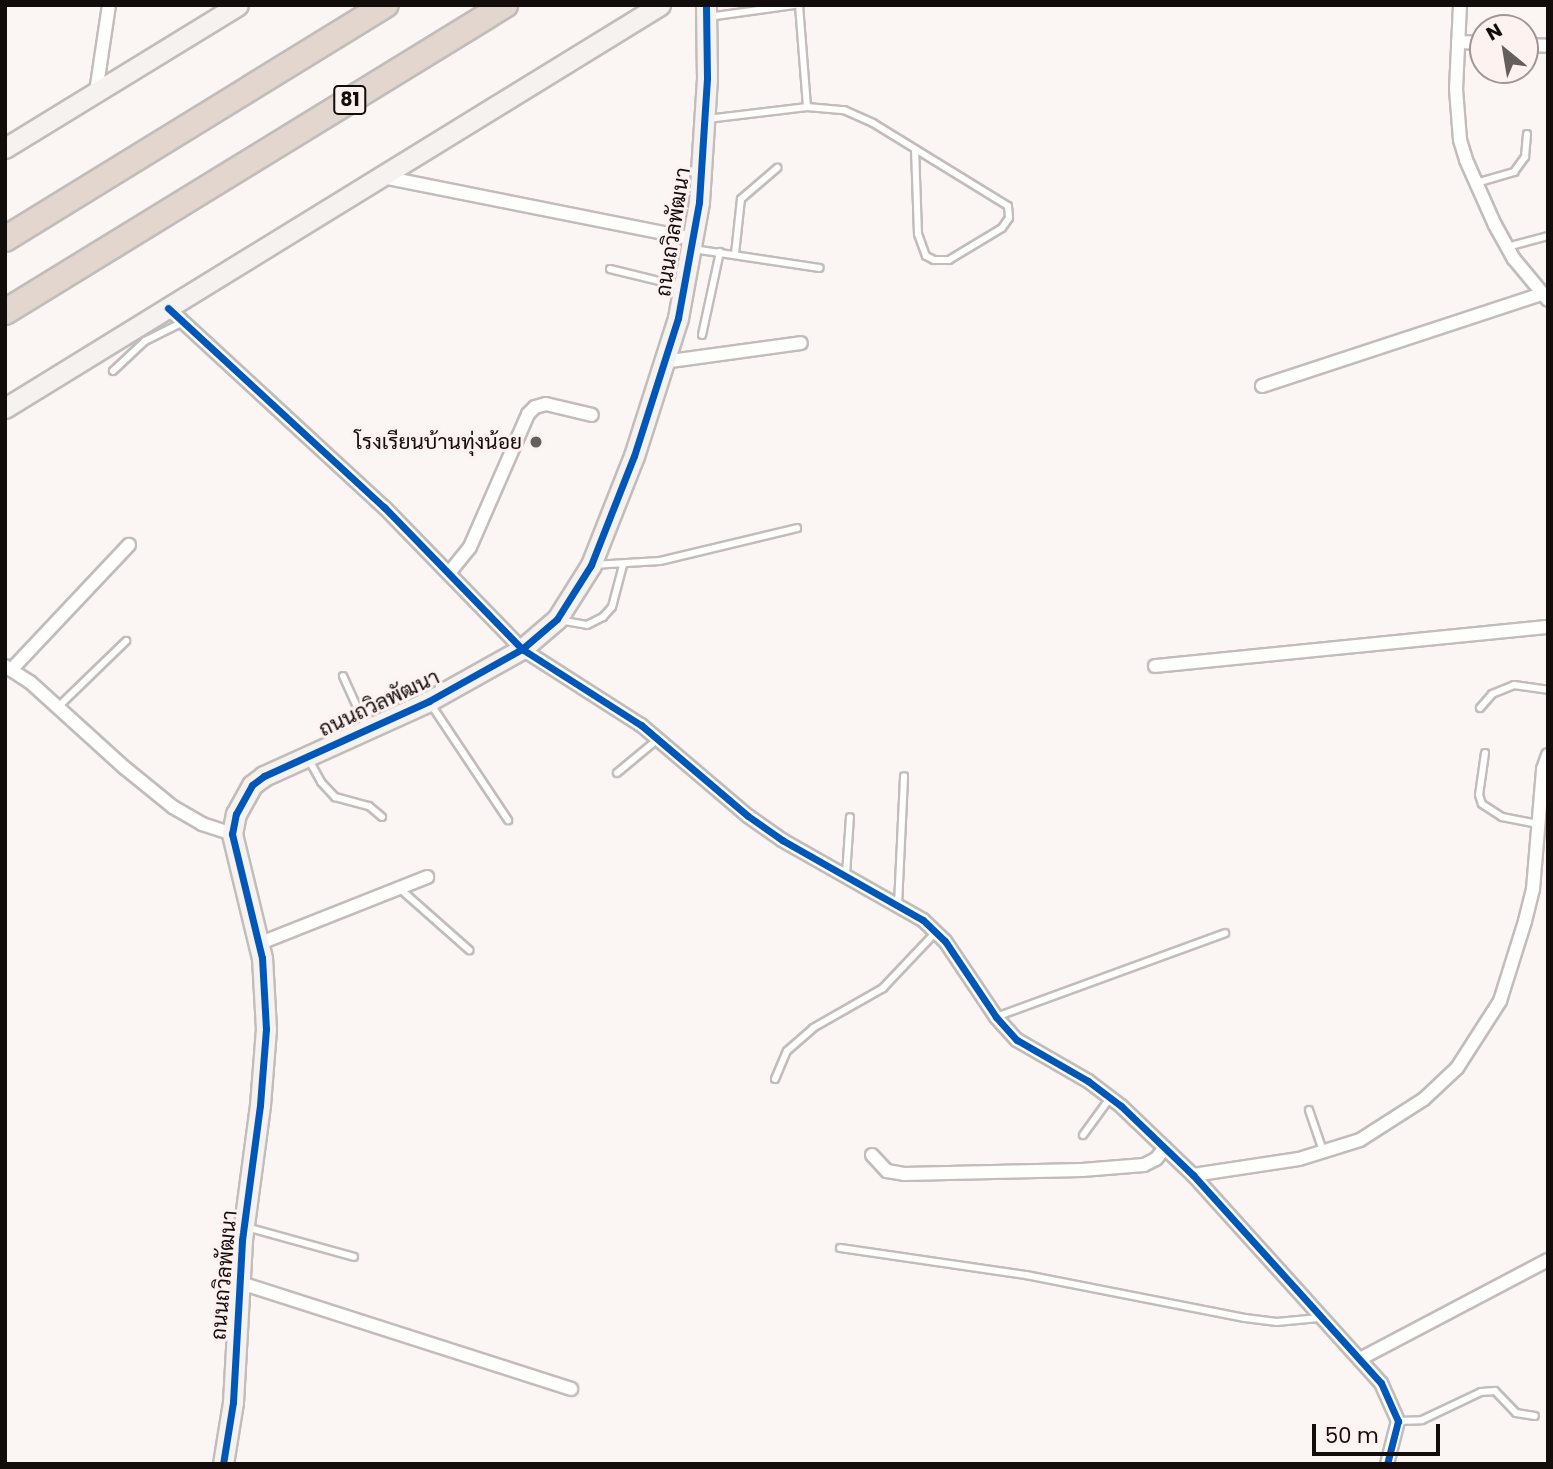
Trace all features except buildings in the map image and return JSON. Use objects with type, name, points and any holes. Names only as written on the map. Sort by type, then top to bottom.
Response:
[{"type":"highway","points":[[5,239],[386,5]]},
{"type":"highway","name":"81","points":[[5,312],[505,5]]},
{"type":"street","points":[[96,92],[109,5]]},
{"type":"street","points":[[5,148],[238,5]]},
{"type":"street","points":[[5,408],[378,176],[660,5]]},
{"type":"street","points":[[1262,386],[1544,297],[1507,247],[1474,183],[1461,140],[1456,89],[1460,5]]},
{"type":"street","name":"ถนนถวิลพัฒนา","points":[[223,1464],[233,1402],[238,1282],[260,1105],[266,1029],[262,958],[232,834],[236,814],[252,785],[306,756],[429,701],[522,649],[557,619],[591,565],[634,456],[684,287],[699,202],[705,120],[706,11]]},
{"type":"street","points":[[1458,42],[1469,42]]},
{"type":"street","points":[[378,176],[692,244]]},
{"type":"street","points":[[168,308],[384,507],[522,649],[659,738],[748,816],[782,840],[898,905],[936,932],[957,958],[996,1017],[1017,1040],[1032,1052],[1088,1081],[1165,1148],[1193,1175],[1319,1318],[1360,1359],[1391,1399],[1398,1421],[1387,1464]]},
{"type":"street","points":[[663,362],[801,343]]},
{"type":"street","points":[[449,573],[470,547],[528,414],[536,407],[546,404],[592,415]]},
{"type":"street","points":[[129,545],[8,668],[173,807],[202,824],[232,834]]},
{"type":"street","points":[[1155,666],[1548,627]]},
{"type":"street","points":[[1193,1175],[1323,1153],[1360,1140],[1424,1099],[1458,1068],[1500,1001],[1525,921],[1542,830],[1543,769],[1548,755]]},
{"type":"street","points":[[258,944],[427,877]]},
{"type":"street","points":[[872,1155],[878,1164],[894,1173],[1013,1171],[1144,1165],[1156,1159],[1165,1148]]},
{"type":"street","points":[[1360,1359],[1548,1260]]},
{"type":"street","points":[[238,1282],[571,1389]]},
{"type":"lane","points":[[706,11],[796,5],[807,107]]},
{"type":"lane","points":[[705,120],[807,107],[844,110],[873,123],[1009,206],[1009,218],[1002,228],[948,260],[934,260],[926,256],[918,234],[915,150]]},
{"type":"lane","points":[[1474,183],[1514,173],[1525,157],[1527,134]]},
{"type":"lane","points":[[735,254],[741,199],[777,168]]},
{"type":"lane","points":[[1507,247],[1548,236]]},
{"type":"lane","points":[[692,244],[720,252],[820,268]]},
{"type":"lane","points":[[702,335],[720,252]]},
{"type":"lane","points":[[610,269],[684,287]]},
{"type":"lane","points":[[113,371],[145,341],[184,322]]},
{"type":"lane","points":[[591,565],[660,561],[797,528]]},
{"type":"lane","points":[[557,619],[587,625],[603,617],[612,607],[623,565]]},
{"type":"lane","points":[[58,708],[126,641]]},
{"type":"lane","points":[[343,676],[367,729]]},
{"type":"lane","points":[[1480,709],[1492,694],[1514,685],[1548,690]]},
{"type":"lane","points":[[429,701],[508,820]]},
{"type":"lane","points":[[617,773],[659,738]]},
{"type":"lane","points":[[1485,753],[1479,795],[1482,804],[1502,817],[1542,830]]},
{"type":"lane","points":[[306,756],[321,782],[335,797],[369,806],[382,817]]},
{"type":"lane","points":[[898,905],[904,776]]},
{"type":"lane","points":[[846,875],[850,817]]},
{"type":"lane","points":[[399,888],[469,950]]},
{"type":"lane","points":[[775,1079],[787,1051],[813,1028],[883,988],[936,932]]},
{"type":"lane","points":[[996,1017],[1225,933]]},
{"type":"lane","points":[[1083,1135],[1110,1098]]},
{"type":"lane","points":[[1309,1110],[1323,1153]]},
{"type":"lane","points":[[244,1226],[354,1257]]},
{"type":"lane","points":[[840,1248],[1026,1275],[1245,1318],[1286,1322],[1319,1318]]},
{"type":"lane","points":[[1398,1421],[1422,1420],[1481,1392],[1495,1391],[1516,1413],[1535,1416]]},
{"type":"cycle path","points":[[223,1464],[233,1402],[242,1240],[260,1105],[266,1029],[262,958],[232,834],[236,814],[252,785],[264,776],[429,701],[522,649],[557,619],[591,565],[634,456],[678,318],[699,202],[707,78],[706,5]]},
{"type":"cycle path","points":[[168,308],[384,507],[522,649],[641,725],[748,816],[782,840],[923,920],[945,941],[996,1017],[1017,1040],[1088,1081],[1121,1106],[1193,1175],[1381,1383],[1398,1421],[1387,1464]]},
{"type":"place","name":"โรงเรียนบ้านทุ่งน้อย","points":[[536,442]]}]
